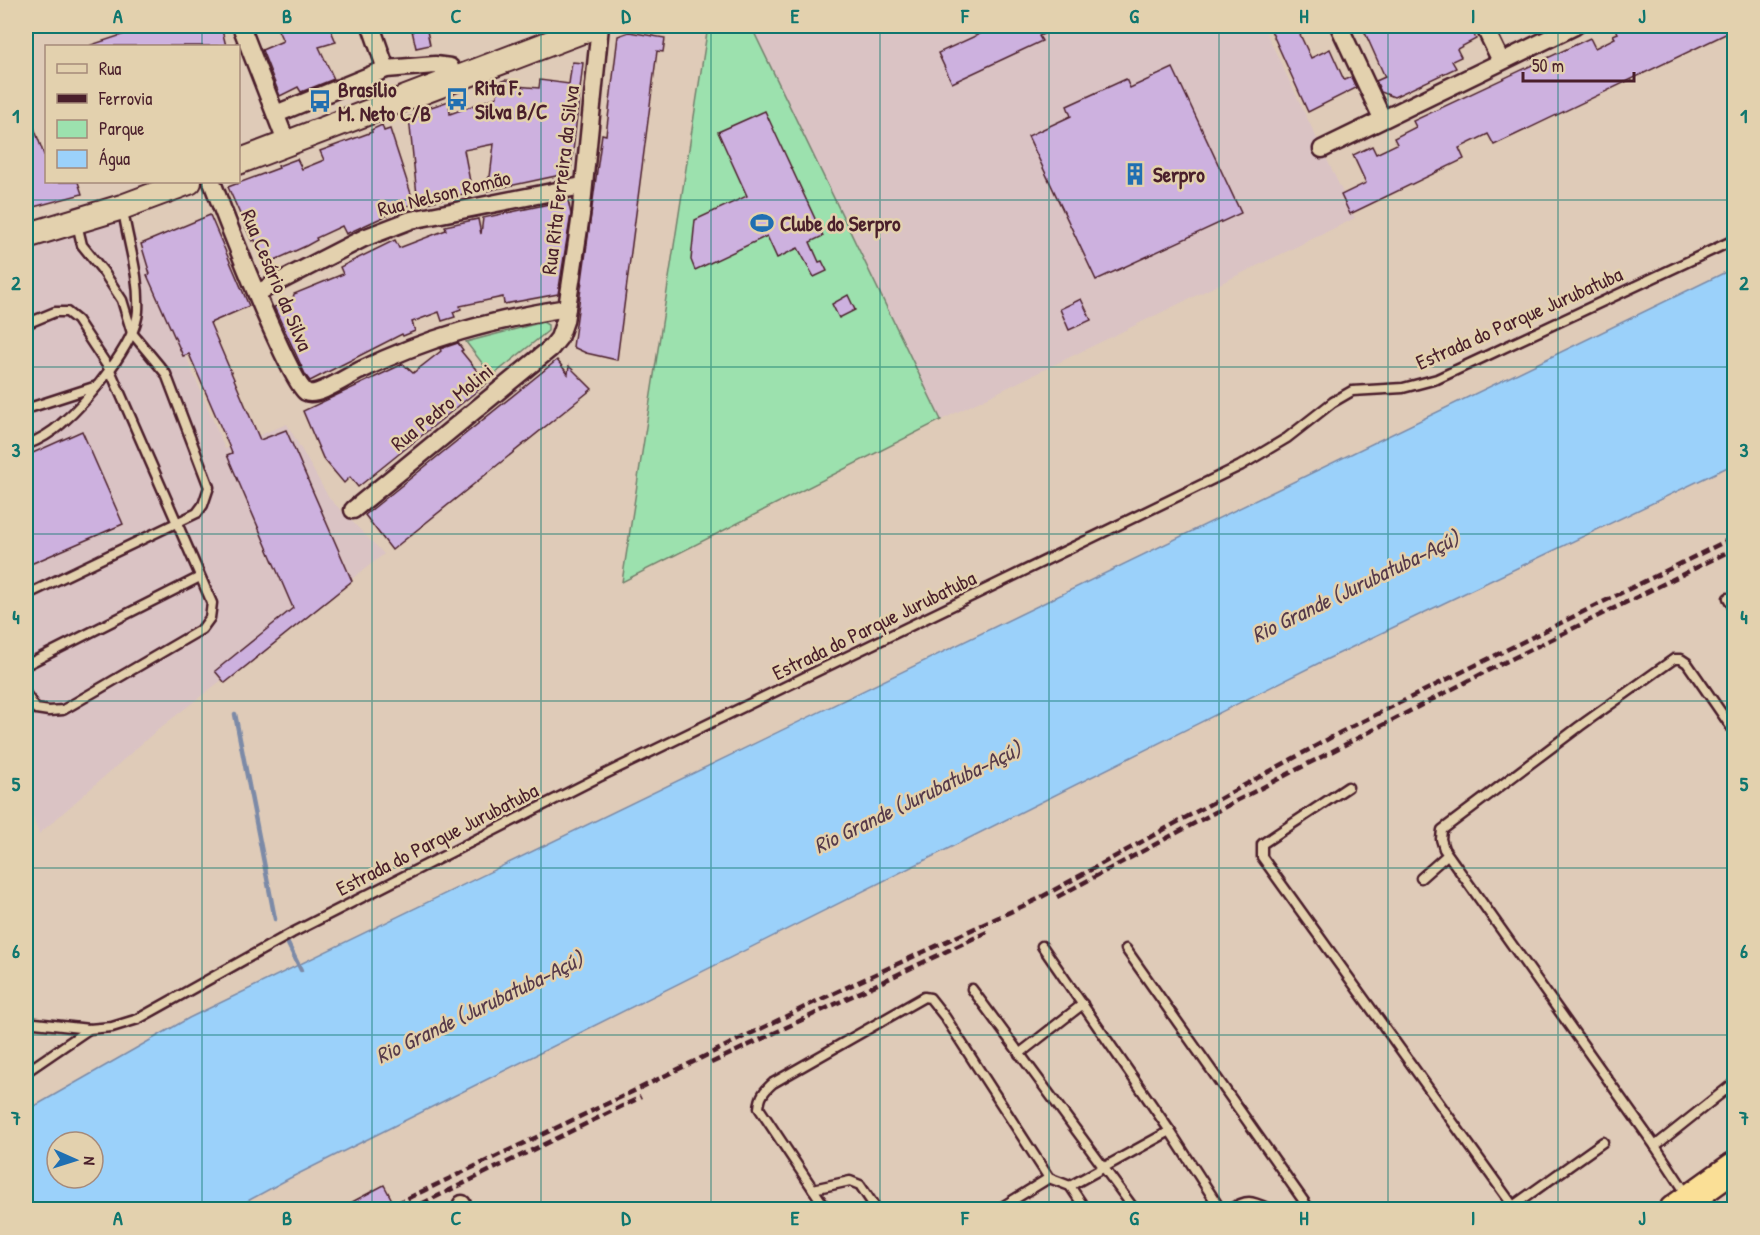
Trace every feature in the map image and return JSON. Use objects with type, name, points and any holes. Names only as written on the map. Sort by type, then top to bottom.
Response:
[{"type":"highway","points":[[1682,1204],[1734,1167]]},
{"type":"main road","points":[[240,147],[559,26]]},
{"type":"main road","points":[[240,161],[282,130],[595,26]]},
{"type":"main road","points":[[26,236],[89,212],[148,183]]},
{"type":"main road","points":[[26,219],[122,207],[186,183]]},
{"type":"street","points":[[240,26],[282,130],[386,69],[435,65],[450,67]]},
{"type":"street","points":[[371,26],[386,69]]},
{"type":"street","name":"Rua Rita Ferreira da Silva","points":[[560,338],[567,308],[581,215],[582,186],[600,26]]},
{"type":"street","points":[[1339,26],[1382,118]]},
{"type":"street","points":[[1484,26],[1501,61]]},
{"type":"street","points":[[1322,149],[1575,26]]},
{"type":"street","name":"Rua Cesário da Silva","points":[[212,183],[290,368],[303,390],[308,393],[316,393],[401,352],[459,330],[518,315],[567,308]]},
{"type":"street","name":"Rua Nelson Romão","points":[[257,293],[364,238],[400,224],[582,186]]},
{"type":"street","name":"Rua Pedro Molini","points":[[353,510],[551,348],[560,338]]},
{"type":"lane","points":[[26,445],[43,438],[62,424],[110,370],[132,333],[138,313],[137,285],[122,207]]},
{"type":"lane","points":[[26,595],[197,513],[203,505],[209,487],[173,389],[165,374],[132,333],[122,300],[82,245],[89,212]]},
{"type":"lane","name":"Estrada do Parque Jurubatuba","points":[[26,1022],[89,1029],[112,1027],[138,1019],[292,933],[599,777],[1240,466],[1287,438],[1333,402],[1353,391],[1402,388],[1437,379],[1734,240]]},
{"type":"lane","points":[[26,324],[56,312],[67,312],[77,320],[110,370],[212,603],[210,618],[202,629],[63,710],[36,709],[26,694]]},
{"type":"lane","points":[[26,409],[97,386]]},
{"type":"lane","points":[[26,665],[200,577]]},
{"type":"lane","points":[[1728,598],[1734,608]]},
{"type":"lane","points":[[1682,1204],[1655,1146],[1447,855],[1441,839],[1442,830],[1580,726],[1674,659],[1681,659],[1687,663],[1734,731]]},
{"type":"lane","points":[[1348,787],[1262,844],[1262,857],[1515,1208],[1603,1142]]},
{"type":"lane","points":[[1421,878],[1447,855]]},
{"type":"lane","points":[[1042,946],[1221,1209]]},
{"type":"lane","points":[[1126,949],[1310,1209]]},
{"type":"lane","points":[[972,988],[1135,1209]]},
{"type":"lane","points":[[827,1209],[759,1108],[760,1099],[773,1083],[924,997],[930,998],[945,1017],[1049,1178],[1070,1186],[1086,1209]]},
{"type":"lane","points":[[1019,1054],[1083,1004]]},
{"type":"lane","points":[[26,1072],[89,1029]]},
{"type":"lane","points":[[1655,1146],[1734,1083]]},
{"type":"lane","points":[[1070,1186],[1170,1131]]},
{"type":"lane","points":[[997,1209],[1049,1178]]},
{"type":"lane","points":[[813,1189],[850,1180],[860,1185],[877,1209]]},
{"type":"lane","points":[[1229,1209],[1246,1201],[1253,1201],[1271,1209]]},
{"type":"shaded area","name":"Serpro","points":[[751,26],[1263,26],[1355,218],[941,420]]},
{"type":"shaded area","points":[[128,217],[225,449],[287,424],[329,498],[384,554],[156,731],[39,834],[26,800],[26,245]]},
{"type":"green space","name":"Clube do Serpro","points":[[708,26],[751,26],[941,420],[622,582]]},
{"type":"green space","points":[[543,322],[548,325],[548,331],[492,376],[466,342]]},
{"type":"water","name":"Rio Grande (Jurubatuba-Açú)","points":[[1734,268],[1734,464],[1319,663],[290,1178],[233,1209],[26,1209],[26,1111],[189,1018]]},
{"type":"building","points":[[149,26],[221,26],[226,45],[91,45]]},
{"type":"building","points":[[276,26],[329,26],[336,42],[319,47],[334,79],[301,92],[298,87],[280,96],[262,50],[283,41]]},
{"type":"building","points":[[411,26],[426,26],[430,45],[416,48]]},
{"type":"building","points":[[997,26],[1061,26],[1039,36],[1042,41],[952,83],[938,53]]},
{"type":"building","points":[[1269,26],[1296,26],[1311,58],[1330,49],[1344,80],[1351,77],[1356,88],[1308,112]]},
{"type":"building","points":[[1362,26],[1470,26],[1476,39],[1457,49],[1461,57],[1452,61],[1456,68],[1394,97],[1381,92],[1376,81],[1385,77]]},
{"type":"building","points":[[1614,26],[1734,26],[1734,30],[1494,145],[1488,134],[1459,148],[1464,159],[1350,214],[1341,195],[1366,183],[1353,155],[1372,146],[1376,154],[1397,144],[1394,138],[1416,127],[1413,121],[1590,38],[1595,48],[1615,38],[1613,35],[1618,33]]},
{"type":"building","points":[[629,32],[665,38],[663,52],[657,51],[617,360],[586,353],[573,347],[602,134],[606,135],[618,36]]},
{"type":"building","points":[[572,62],[583,63],[571,169],[566,168],[565,174],[486,191],[494,144],[464,150],[472,192],[418,205],[409,117],[423,116],[422,110],[449,101],[450,114],[497,97],[499,82],[505,80],[516,81],[516,86],[539,88],[540,80],[569,84]]},
{"type":"building","name":"Serpro","points":[[1173,68],[1241,213],[1096,280],[1028,136],[1071,116],[1067,106],[1126,79],[1130,88]]},
{"type":"building","points":[[27,108],[45,154],[45,183],[78,183],[82,194],[26,209]]},
{"type":"building","points":[[765,111],[823,236],[810,242],[819,262],[822,261],[827,271],[814,277],[798,248],[777,258],[767,236],[695,270],[691,260],[695,220],[747,196],[718,132]]},
{"type":"building","points":[[382,125],[384,131],[390,129],[414,203],[346,234],[342,226],[266,264],[255,240],[252,241],[228,187],[297,159],[302,169],[324,160],[320,151],[372,132],[371,130]]},
{"type":"building","points":[[568,200],[571,214],[558,294],[504,304],[503,297],[460,306],[461,309],[453,312],[455,317],[442,321],[439,312],[412,322],[415,331],[403,336],[402,334],[310,381],[306,376],[274,307],[293,298],[294,294],[343,274],[340,267],[395,240],[399,248],[446,230],[445,226],[478,219],[481,234],[483,218]]},
{"type":"building","points":[[210,215],[249,306],[210,323],[260,440],[286,430],[352,581],[225,683],[215,671],[293,608],[227,455],[232,453],[189,354],[183,356],[147,275],[150,274],[141,244]]},
{"type":"building","points":[[848,295],[855,310],[839,318],[832,304]]},
{"type":"building","points":[[1081,299],[1091,320],[1069,330],[1060,309]]},
{"type":"building","points":[[458,343],[463,350],[461,351],[487,383],[358,487],[350,477],[344,483],[323,458],[303,411],[403,364],[413,373],[441,351],[440,349]]},
{"type":"building","points":[[557,360],[568,374],[569,366],[592,389],[392,550],[365,515]]},
{"type":"building","points":[[82,431],[123,524],[26,566],[26,456]]},
{"type":"building","points":[[384,1185],[393,1202],[379,1209],[339,1209]]},
{"type":"waterway","points":[[235,714],[275,919]]},
{"type":"waterway","points":[[286,940],[301,970]]},
{"type":"railway","points":[[383,1210],[817,1001],[1036,900],[1341,732],[1734,537]]},
{"type":"railway","points":[[1057,897],[1495,667],[1734,549]]},
{"type":"railway","points":[[711,1063],[987,932]]},
{"type":"railway","points":[[409,1210],[641,1097]]},
{"type":"place","name":"Rita F. Silva B/C","points":[[457,99]]},
{"type":"place","name":"Brasílio M. Neto C/B","points":[[320,101]]},
{"type":"place","name":"Serpro","points":[[1135,174]]},
{"type":"place","name":"Clube do Serpro","points":[[762,223]]}]
